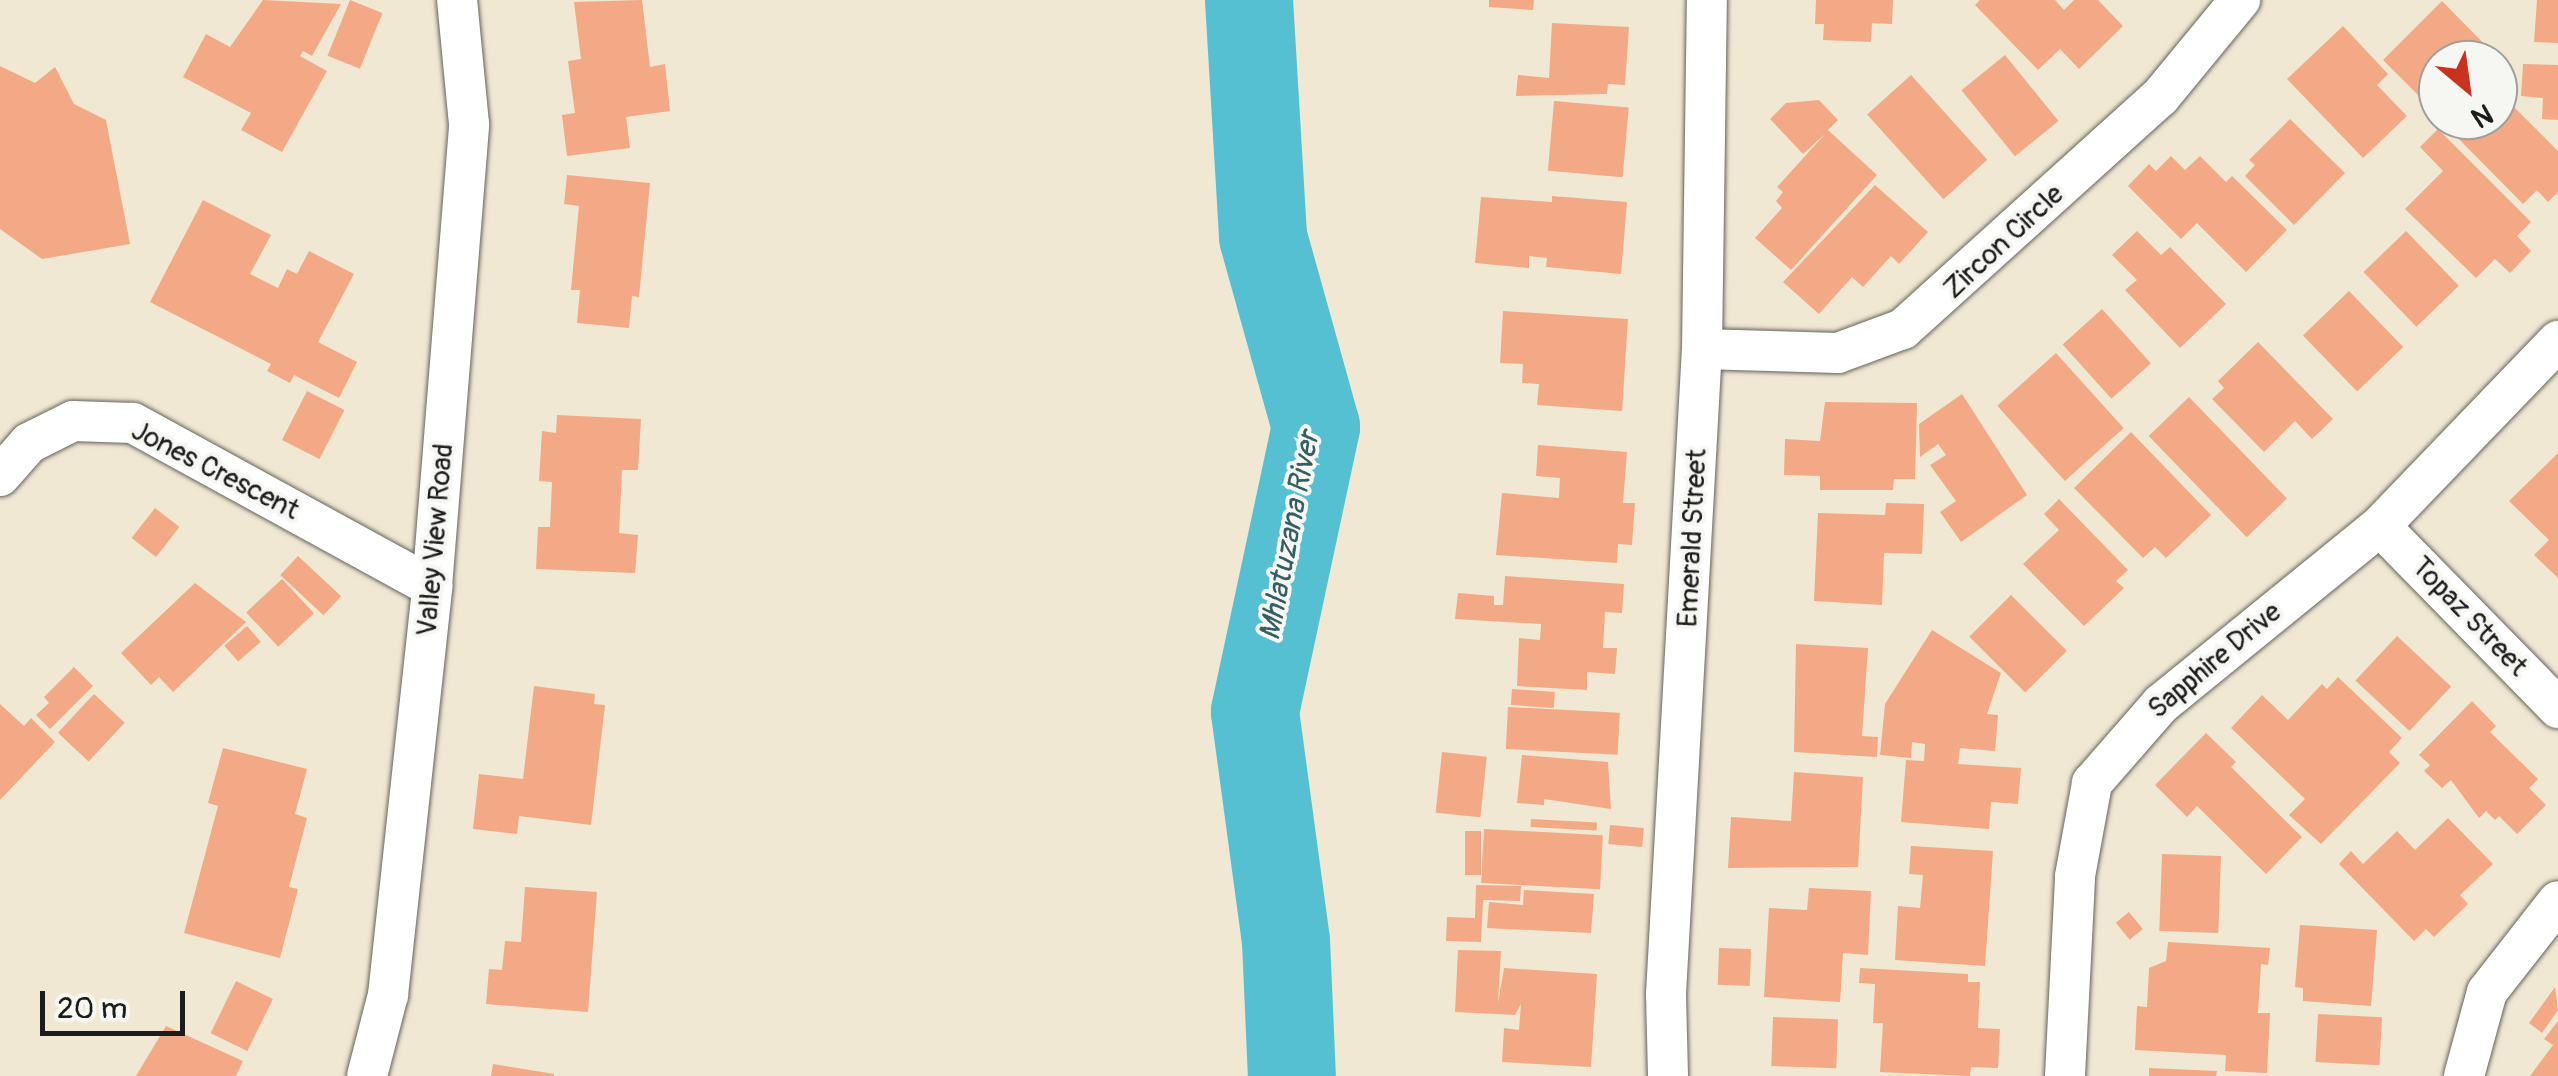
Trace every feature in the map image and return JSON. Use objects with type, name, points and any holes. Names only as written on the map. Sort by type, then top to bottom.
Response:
[{"type":"street","name":"Valley View Road","points":[[367,1076],[388,995],[432,587],[469,124],[457,0]]},
{"type":"street","name":"Emerald Street","points":[[1668,1076],[1666,994],[1702,349],[1707,0]]},
{"type":"street","name":"Zircon Circle","points":[[1702,349],[1838,353],[1903,329],[2160,97],[2240,0]]},
{"type":"street","name":"Sapphire Drive","points":[[2065,1076],[2075,876],[2092,783],[2161,704],[2380,526],[2558,341]]},
{"type":"street","name":"Jones Crescent","points":[[0,476],[29,444],[73,421],[132,423],[432,587]]},
{"type":"street","name":"Topaz Street","points":[[2380,526],[2558,708]]},
{"type":"street","points":[[2464,1076],[2486,992],[2558,900]]},
{"type":"building","points":[[263,0],[341,4],[312,56],[303,51],[300,56],[327,71],[282,152],[241,130],[251,113],[183,77],[206,34],[230,47]]},
{"type":"building","points":[[350,0],[382,13],[360,69],[328,56]]},
{"type":"building","points":[[642,0],[650,67],[665,64],[670,111],[626,117],[630,148],[567,156],[562,115],[575,113],[568,61],[581,59],[574,2]]},
{"type":"building","points":[[1489,0],[1534,0],[1533,10],[1489,7]]},
{"type":"building","points":[[1816,0],[1893,0],[1892,24],[1872,23],[1871,42],[1823,40],[1824,24],[1815,24]]},
{"type":"building","points":[[1980,0],[2055,0],[2064,10],[2074,0],[2098,0],[2123,26],[2079,69],[2060,49],[2038,70],[1975,5]]},
{"type":"building","points":[[2537,0],[2558,0],[2558,43],[2534,42]]},
{"type":"building","points":[[2442,1],[2480,40],[2418,40],[2418,95],[2383,60]]},
{"type":"building","points":[[1552,23],[1629,27],[1625,85],[1608,84],[1607,94],[1516,96],[1518,75],[1549,78]]},
{"type":"building","points":[[2343,26],[2388,74],[2377,85],[2407,116],[2363,158],[2287,79]]},
{"type":"building","points":[[2005,55],[2058,121],[2015,156],[1961,90]]},
{"type":"building","points":[[2523,64],[2558,65],[2558,120],[2542,119],[2543,98],[2521,96]]},
{"type":"building","points":[[0,66],[35,83],[55,67],[74,104],[106,120],[130,244],[42,259],[0,229]]},
{"type":"building","points":[[1911,75],[1987,160],[1943,199],[1867,114]]},
{"type":"building","points":[[1819,100],[1838,120],[1828,130],[1877,175],[1791,270],[1755,238],[1782,208],[1776,201],[1783,192],[1777,187],[1825,134],[1803,154],[1770,119],[1786,103]]},
{"type":"building","points":[[1554,101],[1629,108],[1623,177],[1548,171]]},
{"type":"building","points":[[2518,111],[2558,151],[2558,192],[2548,202],[2537,190],[2523,204],[2460,140],[2518,140]]},
{"type":"building","points":[[2290,119],[2345,173],[2294,225],[2245,176],[2255,165],[2249,160]]},
{"type":"building","points":[[2427,140],[2449,140],[2531,222],[2517,236],[2531,251],[2510,273],[2495,259],[2476,278],[2405,209],[2443,171],[2420,147]]},
{"type":"building","points":[[2171,156],[2185,170],[2200,156],[2226,182],[2232,176],[2287,230],[2246,272],[2197,223],[2181,239],[2128,186],[2149,164],[2156,171]]},
{"type":"building","points":[[567,175],[650,183],[639,297],[632,296],[629,328],[577,323],[580,290],[571,290],[579,206],[564,204]]},
{"type":"building","points":[[1875,185],[1928,232],[1899,264],[1891,256],[1863,287],[1852,277],[1819,314],[1783,282]]},
{"type":"building","points":[[1552,196],[1627,202],[1621,274],[1546,267],[1547,258],[1529,256],[1529,268],[1475,263],[1481,197],[1552,202]]},
{"type":"building","points":[[203,200],[271,235],[250,274],[278,288],[287,269],[297,274],[309,251],[354,274],[318,342],[357,362],[339,398],[294,375],[290,383],[267,371],[271,364],[150,302]]},
{"type":"building","points":[[2137,231],[2161,255],[2170,247],[2226,304],[2180,348],[2125,290],[2137,280],[2112,255]]},
{"type":"building","points":[[2406,231],[2459,286],[2416,327],[2364,272]]},
{"type":"building","points":[[2349,291],[2403,347],[2357,392],[2303,335]]},
{"type":"building","points":[[2102,309],[2151,363],[2111,399],[2063,344]]},
{"type":"building","points":[[1503,311],[1628,319],[1622,411],[1537,405],[1539,384],[1522,383],[1523,364],[1500,363]]},
{"type":"building","points":[[2258,342],[2333,419],[2312,439],[2295,421],[2264,452],[2212,399],[2224,388],[2218,381]]},
{"type":"building","points":[[2056,353],[2124,428],[2065,481],[1997,406]]},
{"type":"building","points":[[307,391],[344,410],[319,459],[282,440]]},
{"type":"building","points":[[1962,394],[2027,495],[1961,542],[1940,512],[1956,501],[1930,465],[1946,455],[1938,444],[1920,457],[1919,424]]},
{"type":"building","points":[[2189,397],[2287,498],[2247,537],[2149,436]]},
{"type":"building","points":[[1825,402],[1917,403],[1915,479],[1894,479],[1893,490],[1820,490],[1820,476],[1784,475],[1785,439],[1820,441]]},
{"type":"building","points":[[557,415],[641,419],[638,470],[622,470],[619,533],[638,535],[635,573],[536,569],[538,527],[550,527],[552,482],[539,481],[542,431],[556,433]]},
{"type":"building","points":[[2131,432],[2211,515],[2166,558],[2155,547],[2143,558],[2074,488]]},
{"type":"building","points":[[1538,445],[1627,452],[1623,503],[1635,503],[1632,545],[1618,544],[1617,563],[1496,555],[1502,493],[1559,498],[1560,478],[1536,476]]},
{"type":"building","points":[[2558,453],[2558,578],[2534,555],[2549,540],[2509,501]]},
{"type":"building","points":[[2059,499],[2128,570],[2116,581],[2124,588],[2084,626],[2023,564],[2059,530],[2044,514]]},
{"type":"building","points":[[1886,503],[1924,504],[1922,554],[1884,553],[1882,605],[1814,601],[1818,513],[1885,515]]},
{"type":"building","points":[[155,508],[179,527],[156,557],[132,538]]},
{"type":"building","points":[[298,556],[341,596],[323,615],[280,575]]},
{"type":"building","points":[[1505,576],[1624,584],[1622,613],[1605,612],[1603,648],[1617,648],[1615,674],[1587,672],[1587,690],[1517,686],[1519,638],[1540,640],[1541,624],[1455,619],[1458,593],[1494,596],[1494,605],[1503,605]]},
{"type":"building","points":[[282,579],[314,613],[278,647],[246,612]]},
{"type":"building","points":[[195,583],[246,622],[173,692],[159,677],[151,685],[121,653]]},
{"type":"building","points":[[2011,595],[2067,651],[2025,693],[1969,637]]},
{"type":"building","points":[[247,626],[261,642],[238,662],[224,646]]},
{"type":"building","points":[[1932,630],[2001,673],[1987,714],[1998,715],[1995,751],[1960,748],[1958,764],[2021,768],[2018,804],[1991,802],[1989,829],[1901,822],[1906,760],[1924,761],[1925,744],[1912,742],[1911,758],[1880,755],[1885,704]]},
{"type":"building","points":[[2397,636],[2451,686],[2410,731],[2355,681]]},
{"type":"building","points":[[1796,644],[1868,648],[1862,736],[1878,737],[1877,757],[1794,752]]},
{"type":"building","points":[[74,667],[93,686],[50,729],[36,715],[49,703],[44,697]]},
{"type":"building","points":[[2338,677],[2402,738],[2389,752],[2400,763],[2321,844],[2289,815],[2305,799],[2231,728],[2262,695],[2288,720],[2322,684],[2327,689]]},
{"type":"building","points":[[534,686],[595,694],[594,704],[605,705],[591,825],[519,816],[517,834],[473,829],[479,774],[523,779]]},
{"type":"building","points":[[1512,689],[1555,692],[1554,708],[1511,705]]},
{"type":"building","points":[[94,694],[125,723],[89,761],[58,733]]},
{"type":"building","points":[[2472,701],[2496,726],[2490,732],[2538,779],[2529,788],[2546,805],[2517,834],[2499,816],[2495,820],[2486,811],[2479,818],[2451,780],[2442,788],[2424,771],[2430,765],[2419,755]]},
{"type":"building","points":[[0,704],[24,726],[31,718],[55,742],[0,800]]},
{"type":"building","points":[[1508,707],[1620,713],[1618,755],[1506,749]]},
{"type":"building","points":[[2206,733],[2236,762],[2231,767],[2302,837],[2266,874],[2197,806],[2187,817],[2155,785]]},
{"type":"building","points":[[223,748],[307,769],[295,814],[307,818],[289,887],[298,889],[280,958],[184,933],[218,806],[208,803]]},
{"type":"building","points":[[1442,752],[1487,757],[1480,817],[1436,813]]},
{"type":"building","points":[[1522,755],[1608,762],[1611,809],[1544,799],[1544,805],[1517,803]]},
{"type":"building","points":[[1794,772],[1863,777],[1858,867],[1728,868],[1731,817],[1791,821]]},
{"type":"building","points":[[2448,818],[2493,864],[2460,895],[2468,904],[2434,937],[2426,929],[2414,941],[2339,864],[2351,851],[2363,864],[2397,831],[2415,850]]},
{"type":"building","points":[[1531,819],[1597,822],[1596,830],[1531,827]]},
{"type":"building","points":[[1610,825],[1644,828],[1642,847],[1608,844]]},
{"type":"building","points":[[1484,829],[1603,835],[1600,889],[1481,883]]},
{"type":"building","points":[[1465,831],[1481,831],[1481,875],[1465,875]]},
{"type":"building","points":[[1911,846],[1993,851],[1985,966],[1895,960],[1898,906],[1920,908],[1923,875],[1909,874]]},
{"type":"building","points":[[2162,854],[2221,856],[2218,933],[2159,931]]},
{"type":"building","points":[[1476,885],[1521,886],[1520,901],[1483,900],[1481,942],[1446,941],[1447,917],[1475,918]]},
{"type":"building","points":[[525,887],[597,892],[588,1012],[486,1004],[489,969],[502,970],[505,941],[521,942]]},
{"type":"building","points":[[1809,888],[1871,891],[1868,955],[1843,953],[1840,1002],[1764,997],[1769,908],[1807,910]]},
{"type":"building","points":[[1524,890],[1594,894],[1591,933],[1487,928],[1489,902],[1523,905]]},
{"type":"building","points":[[2129,912],[2143,929],[2130,940],[2116,923]]},
{"type":"building","points":[[2300,925],[2377,930],[2371,1006],[2303,1001],[2303,988],[2295,987]]},
{"type":"building","points":[[2168,942],[2270,948],[2268,965],[2261,964],[2258,1013],[2270,1013],[2267,1073],[2225,1071],[2226,1055],[2135,1050],[2137,1006],[2147,1007],[2149,968],[2166,961]]},
{"type":"building","points":[[1719,948],[1751,949],[1750,986],[1718,985]]},
{"type":"building","points":[[1458,950],[1501,951],[1498,1003],[1504,968],[1597,974],[1591,1067],[1502,1062],[1504,1028],[1519,1030],[1521,1004],[1515,1015],[1455,1012]]},
{"type":"building","points":[[1860,968],[1968,974],[1968,982],[1980,982],[1978,1028],[2000,1029],[1998,1068],[1971,1067],[1970,1076],[1880,1072],[1883,1023],[1873,1023],[1875,984],[1859,983]]},
{"type":"building","points":[[236,981],[273,999],[247,1051],[211,1033]]},
{"type":"building","points":[[2555,987],[2558,1010],[2542,1033],[2529,1023]]},
{"type":"building","points":[[2318,1014],[2382,1017],[2379,1065],[2315,1062]]},
{"type":"building","points":[[1773,1017],[1838,1019],[1836,1068],[1771,1066]]},
{"type":"building","points":[[2558,1021],[2558,1076],[2530,1076],[2553,1045],[2544,1039]]},
{"type":"building","points":[[166,1026],[243,1061],[236,1076],[136,1076]]},
{"type":"building","points":[[493,1064],[554,1074],[554,1076],[491,1076]]},
{"type":"building","points":[[2149,1068],[2217,1071],[2216,1076],[2149,1076]]},
{"type":"waterway","name":"Mhlatuzana River","points":[[1249,0],[1263,237],[1316,427],[1255,712],[1286,941],[1292,1076]]}]
